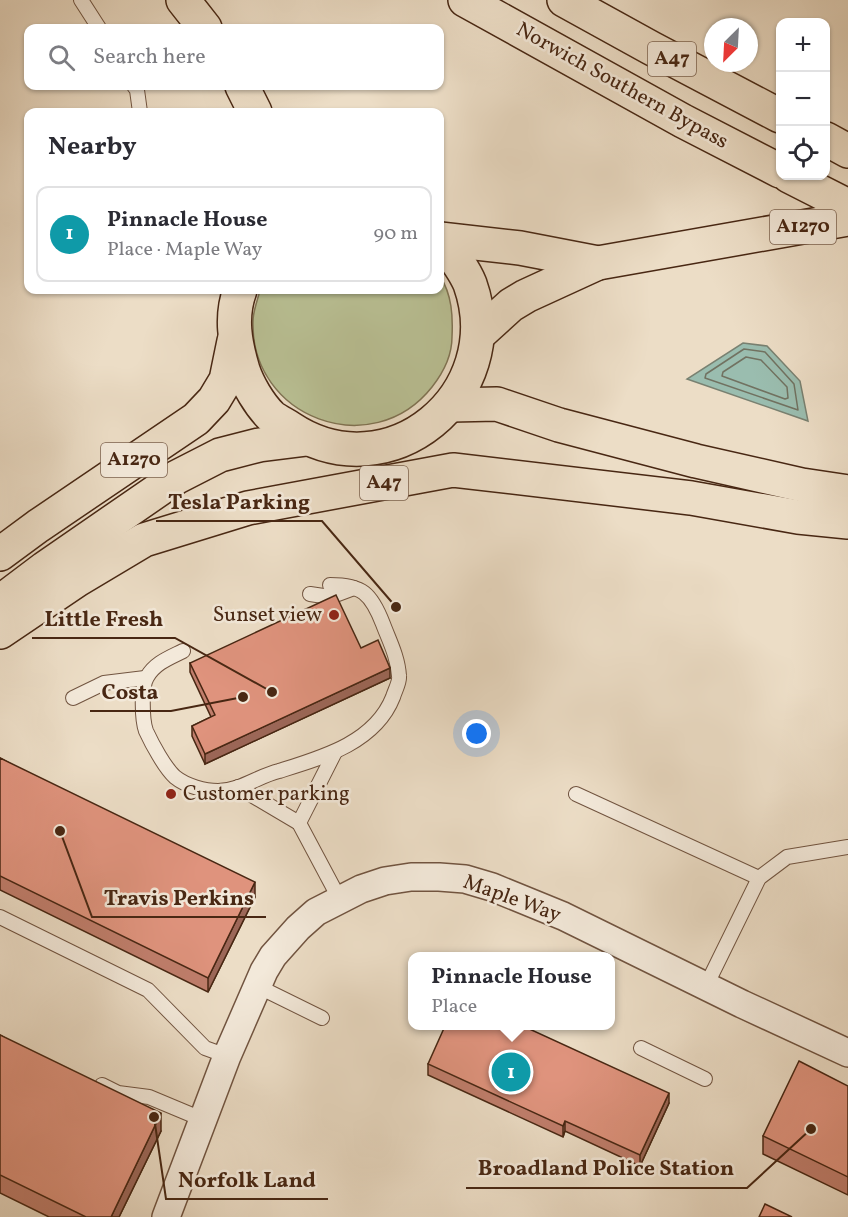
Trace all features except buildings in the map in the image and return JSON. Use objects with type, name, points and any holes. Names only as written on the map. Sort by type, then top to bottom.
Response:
[{"type":"highway","points":[[183,0],[202,24]]},
{"type":"highway","name":"Norwich Southern Bypass","points":[[465,0],[683,121],[776,169]]},
{"type":"highway","name":"A47","points":[[564,0],[776,114]]},
{"type":"highway","points":[[244,90],[253,108]]},
{"type":"highway","points":[[830,142],[848,151]]},
{"type":"highway","points":[[797,180],[848,206]]},
{"type":"highway","name":"A1270","points":[[478,335],[519,300],[598,263],[848,219]]},
{"type":"highway","name":"A1270","points":[[444,239],[520,248],[598,263]]},
{"type":"highway","points":[[235,294],[234,341],[247,382],[272,416],[307,439],[332,447],[358,450],[385,446],[410,437],[432,423],[451,405],[464,384],[474,360],[478,335],[477,309],[469,283],[457,259],[444,244]]},
{"type":"highway","name":"A1270","points":[[0,554],[196,419],[214,400],[226,380],[234,341]]},
{"type":"highway","points":[[451,405],[497,404],[559,425],[696,461],[802,485],[848,492]]},
{"type":"highway","name":"A1270","points":[[0,602],[45,568],[177,477],[220,455],[307,439]]},
{"type":"highway","name":"A47","points":[[0,632],[77,580],[144,540],[248,508],[453,470],[691,498],[798,517],[848,522]]},
{"type":"street","name":"Maple Way","points":[[166,1217],[227,1056],[264,971],[283,943],[316,912],[361,889],[385,881],[411,877],[465,879],[492,887],[563,916],[848,1053]]},
{"type":"lane","points":[[81,0],[96,24]]},
{"type":"lane","points":[[137,90],[139,108]]},
{"type":"lane","points":[[183,651],[159,663],[145,678],[143,699],[145,728],[176,777],[196,788],[219,791],[238,787],[276,771],[335,753],[365,734],[388,709],[400,678],[397,658],[378,612],[362,590],[356,587],[330,585]]},
{"type":"lane","points":[[310,594],[330,597],[356,587]]},
{"type":"lane","points":[[73,698],[104,683],[145,678]]},
{"type":"lane","points":[[299,823],[335,753]]},
{"type":"lane","points":[[238,787],[299,823],[340,900]]},
{"type":"lane","points":[[576,795],[759,878]]},
{"type":"lane","points":[[706,986],[759,878],[787,857],[848,847]]},
{"type":"lane","points":[[0,917],[148,990],[205,1048],[227,1056]]},
{"type":"lane","points":[[257,986],[322,1017]]},
{"type":"lane","points":[[641,1048],[705,1079]]},
{"type":"lane","points":[[86,1077],[118,1093],[149,1097],[204,1120]]},
{"type":"shaded area","points":[[444,283],[452,313],[452,344],[446,364],[436,382],[407,410],[378,422],[348,425],[319,419],[292,405],[271,383],[257,355],[253,321],[259,294],[444,294]]},
{"type":"water","points":[[743,343],[767,346],[800,381],[808,421],[687,379]]},
{"type":"place","name":"Tesla Parking","points":[[396,607]]},
{"type":"place","name":"Sunset view","points":[[334,615]]},
{"type":"place","name":"Little Fresh","points":[[272,692]]},
{"type":"place","name":"Costa","points":[[243,697]]},
{"type":"place","name":"Customer parking","points":[[171,794]]},
{"type":"place","name":"Travis Perkins","points":[[60,831]]},
{"type":"place","name":"Pinnacle House","points":[[511,1072]]},
{"type":"place","name":"Norfolk Land","points":[[154,1117]]},
{"type":"place","name":"Broadland Police Station","points":[[811,1129]]}]
